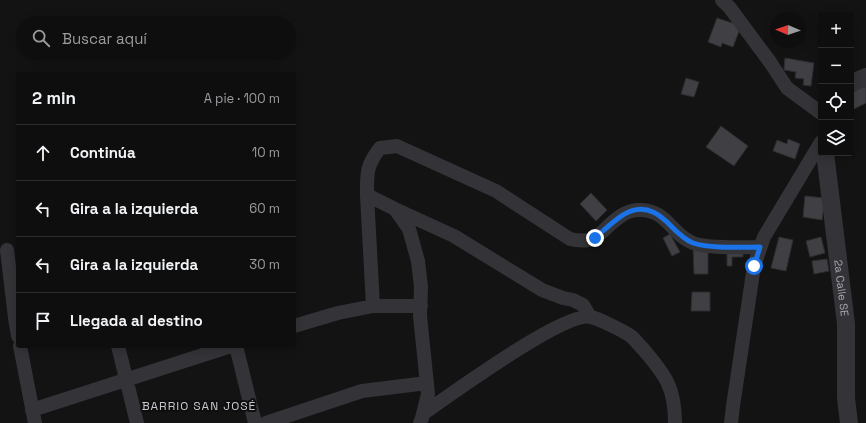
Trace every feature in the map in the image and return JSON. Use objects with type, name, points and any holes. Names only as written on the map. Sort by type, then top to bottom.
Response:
[{"type":"street","points":[[722,0],[730,8],[770,62],[787,88],[818,112]]},
{"type":"street","points":[[854,82],[866,77]]},
{"type":"street","points":[[373,306],[367,173],[372,159],[380,148],[397,146],[433,161],[496,191],[570,239],[582,241],[595,238],[622,214],[634,210],[648,210],[660,216],[692,243],[760,247]]},
{"type":"street","points":[[731,423],[754,266],[764,237],[818,147]]},
{"type":"street","name":"2a Calle SE","points":[[825,156],[846,324],[846,398],[849,423]]},
{"type":"street","points":[[367,195],[454,236],[542,290],[573,300],[583,305],[590,316],[631,336],[655,363],[669,383],[675,406],[675,423]]},
{"type":"street","points":[[395,209],[409,229],[418,261],[421,287],[420,316],[428,394],[422,418]]},
{"type":"street","points":[[7,250],[16,324]]},
{"type":"street","points":[[296,325],[338,313],[373,306],[420,306]]},
{"type":"street","points":[[422,418],[506,356],[560,325],[581,317],[590,316]]},
{"type":"street","points":[[20,348],[33,417],[126,379],[225,348]]},
{"type":"street","points":[[118,348],[137,423]]},
{"type":"street","points":[[236,348],[255,423]]},
{"type":"street","points":[[266,423],[362,391],[427,383]]},
{"type":"building","points":[[717,18],[741,26],[733,47],[722,43],[721,47],[708,42]]},
{"type":"building","points":[[785,58],[814,63],[811,86],[803,85],[804,79],[795,78],[796,72],[784,70]]},
{"type":"building","points":[[686,78],[699,82],[694,97],[681,94]]},
{"type":"building","points":[[866,85],[866,103],[854,109],[854,91]]},
{"type":"building","points":[[721,126],[748,146],[734,166],[706,147]]},
{"type":"building","points":[[788,139],[800,144],[795,159],[773,151],[777,140],[787,144]]},
{"type":"building","points":[[591,193],[607,210],[596,221],[580,204]]},
{"type":"building","points":[[805,196],[825,198],[822,220],[803,217]]},
{"type":"building","points":[[670,234],[680,252],[672,256],[663,238]]},
{"type":"building","points":[[779,237],[793,240],[786,271],[771,268]]},
{"type":"building","points":[[821,237],[825,253],[810,257],[806,241]]},
{"type":"building","points":[[693,248],[708,248],[708,274],[694,274]]},
{"type":"building","points":[[727,249],[743,249],[743,257],[732,257],[732,266],[727,266]]},
{"type":"building","points":[[827,259],[829,271],[814,274],[812,261]]},
{"type":"building","points":[[692,292],[710,292],[710,311],[691,311]]},
{"type":"district","name":"BARRIO SAN JOSÉ","points":[[199,406]]},
{"type":"route","points":[[595,238],[622,214],[634,210],[648,210],[660,216],[692,243],[760,247],[754,266]]}]
